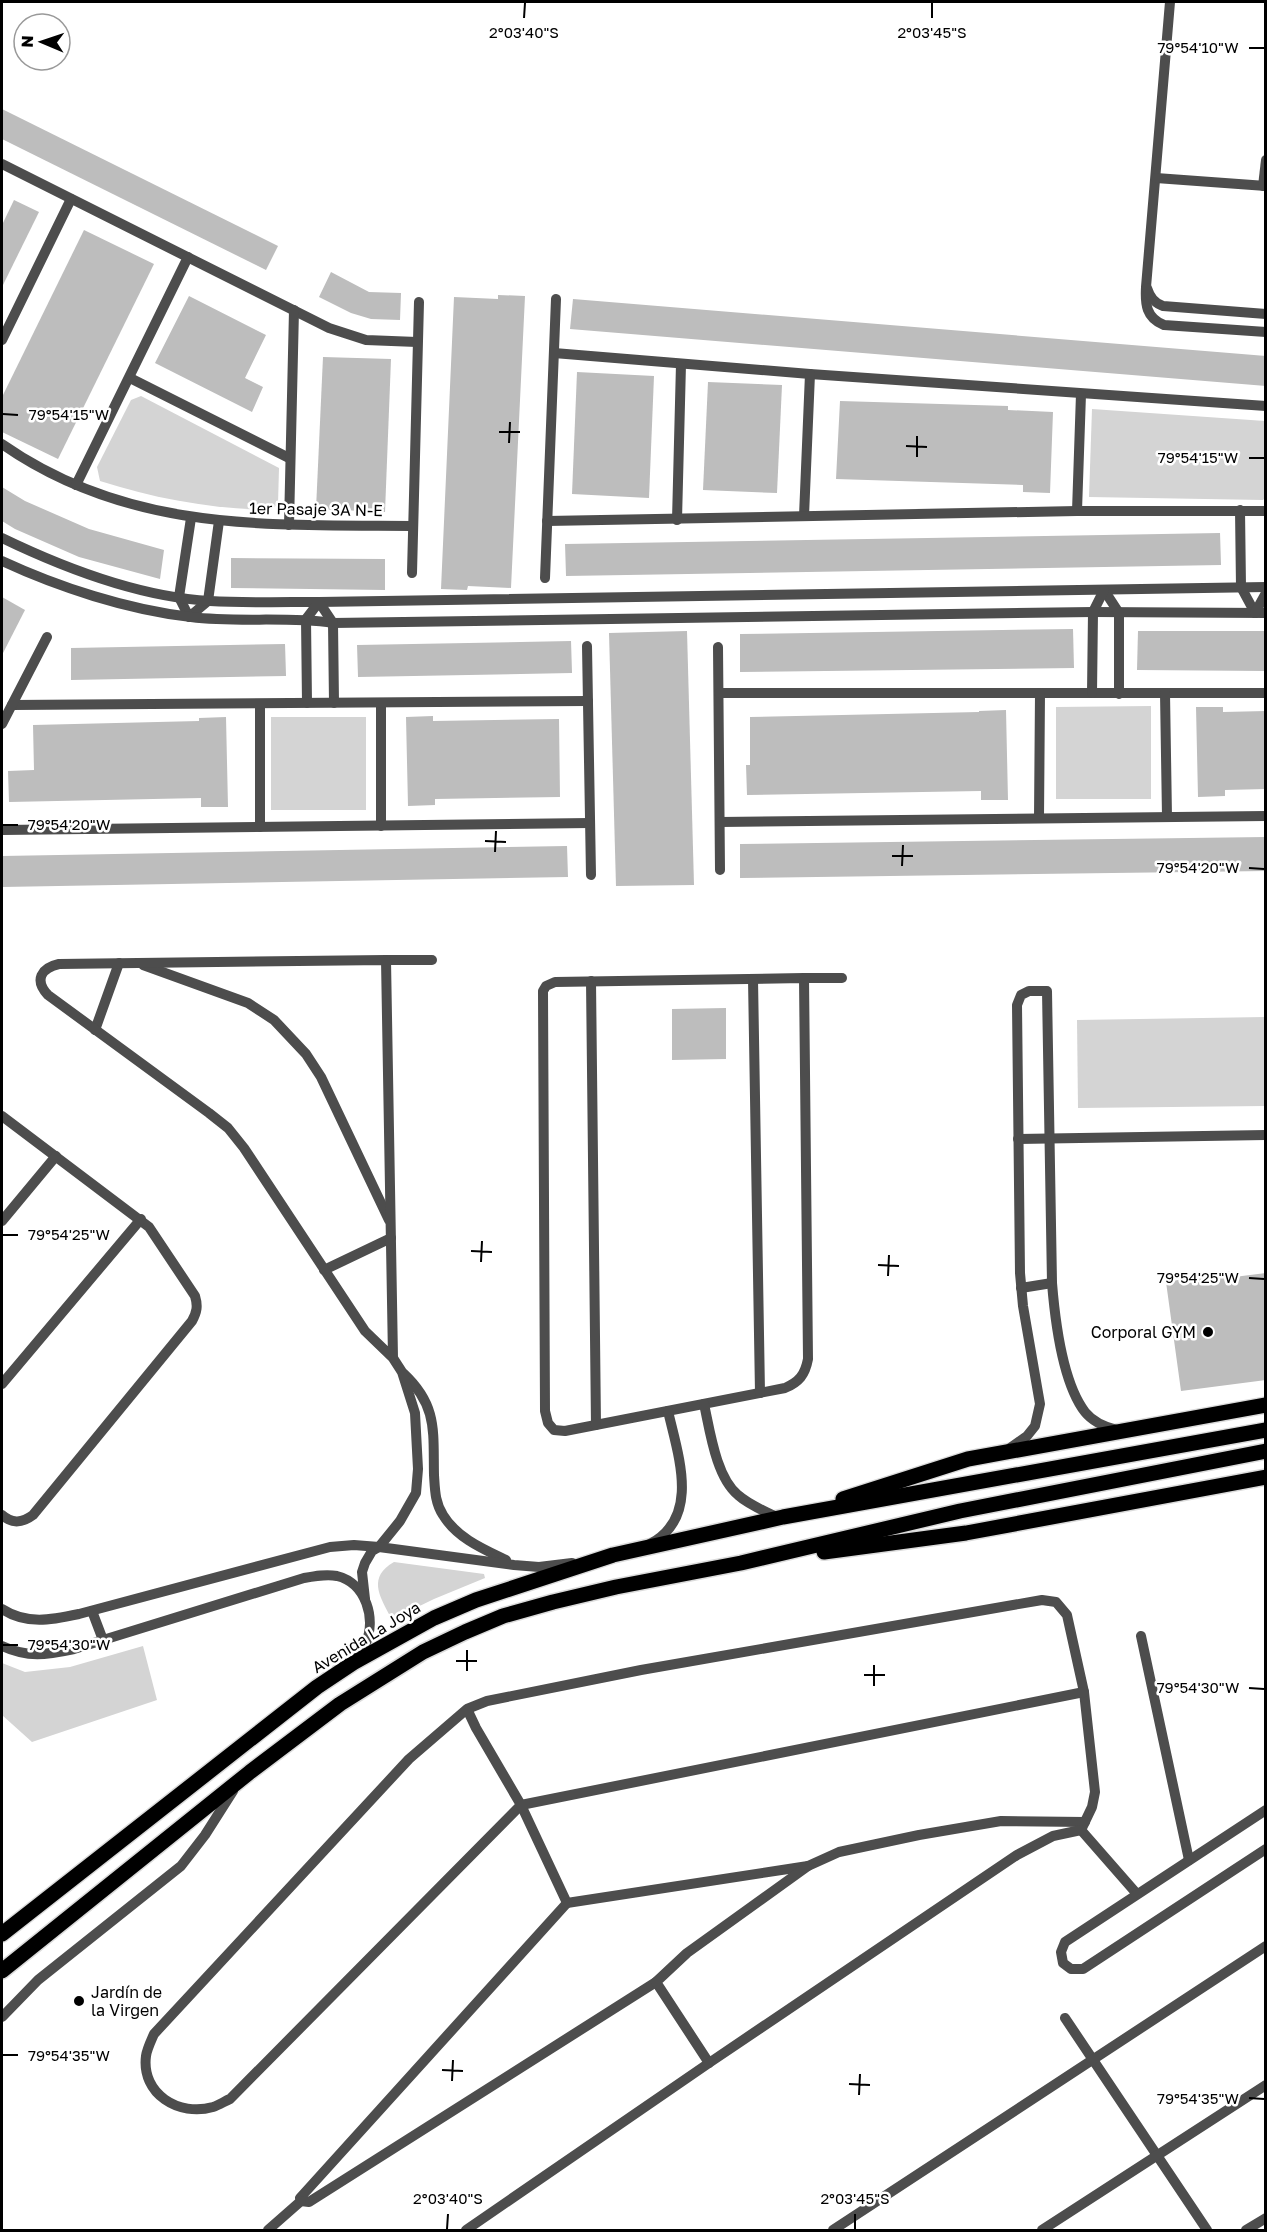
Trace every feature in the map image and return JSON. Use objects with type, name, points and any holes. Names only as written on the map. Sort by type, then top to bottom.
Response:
[{"type":"main road","points":[[781,1518],[968,1459],[1266,1405]]},
{"type":"main road","points":[[781,1518],[1266,1430]]},
{"type":"main road","points":[[2,1971],[250,1772],[340,1704],[423,1652],[502,1616],[554,1602],[741,1563],[960,1511],[1266,1451]]},
{"type":"main road","points":[[741,1563],[966,1533],[1266,1476]]},
{"type":"main road","name":"Avenida La Joya","points":[[2,1932],[317,1687],[353,1663],[434,1618],[466,1604],[613,1555],[781,1518]]},
{"type":"main road","points":[[2,1982],[34,1945]]},
{"type":"street","points":[[1170,2],[1146,287],[1147,309],[1156,322],[1164,325],[1266,332]]},
{"type":"street","points":[[1156,177],[1264,186],[1266,160]]},
{"type":"street","points":[[2,164],[329,328],[366,339],[417,342]]},
{"type":"street","points":[[2,340],[71,199]]},
{"type":"street","points":[[76,485],[188,257]]},
{"type":"street","points":[[1146,287],[1157,304],[1163,306],[1266,314]]},
{"type":"street","points":[[545,578],[556,299]]},
{"type":"street","points":[[412,573],[419,302]]},
{"type":"street","points":[[288,525],[294,310]]},
{"type":"street","points":[[554,353],[810,375],[1266,406]]},
{"type":"street","points":[[677,520],[681,364]]},
{"type":"street","points":[[804,516],[810,375]]},
{"type":"street","points":[[130,378],[289,458]]},
{"type":"street","points":[[1077,511],[1081,394]]},
{"type":"street","name":"1er Pasaje 3A N-E","points":[[2,444],[20,457],[102,496],[147,509],[191,518],[288,525],[412,526]]},
{"type":"street","points":[[1240,510],[1241,587],[1260,613]]},
{"type":"street","points":[[547,521],[1077,511],[1266,511]]},
{"type":"street","points":[[189,617],[179,597],[191,518]]},
{"type":"street","points":[[189,617],[208,601],[219,521]]},
{"type":"street","points":[[2,538],[50,561],[97,577],[179,597],[208,601],[319,602],[1266,587]]},
{"type":"street","points":[[2,561],[45,581],[138,607],[189,617],[306,619],[333,623],[1093,612],[1260,613]]},
{"type":"street","points":[[1092,693],[1093,612],[1104,590]]},
{"type":"street","points":[[1104,590],[1119,613],[1119,694]]},
{"type":"street","points":[[1260,613],[1266,593]]},
{"type":"street","points":[[307,703],[306,619],[319,602]]},
{"type":"street","points":[[319,602],[333,623],[334,703]]},
{"type":"street","points":[[2,724],[48,637]]},
{"type":"street","points":[[587,646],[591,875]]},
{"type":"street","points":[[718,647],[720,870]]},
{"type":"street","points":[[719,693],[1266,693]]},
{"type":"street","points":[[1039,818],[1040,693]]},
{"type":"street","points":[[1166,693],[1167,817]]},
{"type":"street","points":[[12,705],[588,701]]},
{"type":"street","points":[[381,703],[381,826]]},
{"type":"street","points":[[260,704],[260,827]]},
{"type":"street","points":[[720,822],[1266,816]]},
{"type":"street","points":[[2,830],[590,823]]},
{"type":"street","points":[[386,960],[393,1358]]},
{"type":"street","points":[[432,960],[59,964],[50,966],[40,978],[42,988],[48,995],[228,1128],[244,1148],[370,1338],[393,1358],[402,1372],[416,1385],[430,1409],[436,1501],[444,1516],[456,1531],[474,1544],[514,1565]]},
{"type":"street","points":[[136,962],[248,1003],[274,1020],[306,1054],[321,1077],[390,1223]]},
{"type":"street","points":[[94,1029],[119,963]]},
{"type":"street","points":[[804,978],[808,1359],[806,1371],[794,1385],[760,1394],[565,1431],[554,1430],[546,1417],[545,1387],[542,996],[546,986],[555,981],[804,978],[842,978]]},
{"type":"street","points":[[753,979],[760,1394]]},
{"type":"street","points":[[591,981],[596,1425]]},
{"type":"street","points":[[998,1454],[1016,1445],[1027,1436],[1035,1425],[1040,1404],[1021,1288],[1017,1005],[1021,995],[1029,991],[1047,991],[1052,1283],[1054,1309],[1069,1383],[1086,1414],[1096,1423],[1117,1430],[1132,1430]]},
{"type":"street","points":[[2,1116],[141,1219],[157,1238],[198,1304],[196,1313],[33,1515],[19,1522],[11,1521],[2,1515]]},
{"type":"street","points":[[1018,1139],[1266,1134]]},
{"type":"street","points":[[2,1221],[56,1156]]},
{"type":"street","points":[[2,1384],[141,1219]]},
{"type":"street","points":[[324,1270],[391,1238]]},
{"type":"street","points":[[1021,1288],[1052,1283]]},
{"type":"street","points":[[353,1663],[365,1646],[370,1624],[362,1572],[368,1557],[379,1547],[411,1504],[417,1484],[417,1427],[402,1372]]},
{"type":"street","points":[[704,1404],[722,1473],[728,1484],[746,1501],[781,1518]]},
{"type":"street","points":[[644,1547],[663,1536],[679,1510],[682,1498],[682,1478],[668,1411]]},
{"type":"street","points":[[2,1609],[16,1617],[32,1621],[50,1620],[92,1611],[330,1547],[354,1545],[379,1547],[538,1567],[613,1555]]},
{"type":"street","points":[[2,1646],[25,1655],[40,1655],[74,1649],[304,1578],[323,1575],[336,1576],[354,1584],[365,1599]]},
{"type":"street","points":[[466,2230],[1017,1854],[1053,1836],[1083,1826],[1092,1807],[1095,1792],[1084,1692],[1067,1615],[1056,1602],[1042,1600],[641,1670],[487,1701],[467,1709],[409,1759],[154,2034],[146,2055],[146,2076],[155,2093],[172,2106],[192,2109],[212,2107],[230,2099],[521,1805],[1084,1692]]},
{"type":"street","points":[[92,1611],[103,1640]]},
{"type":"street","points":[[1141,1636],[1189,1860]]},
{"type":"street","points":[[467,1709],[521,1805],[567,1903]]},
{"type":"street","points":[[2,2017],[38,1980],[181,1866],[205,1835],[222,1806],[250,1772]]},
{"type":"street","points":[[1266,1810],[1065,1942],[1062,1946],[1061,1958],[1067,1967],[1083,1969],[1266,1849]]},
{"type":"street","points":[[301,2201],[309,2202],[656,1982],[687,1953],[808,1866],[838,1852],[1001,1821],[1083,1826],[1137,1894]]},
{"type":"street","points":[[268,2230],[301,2201],[300,2198],[567,1903],[808,1866]]},
{"type":"street","points":[[833,2230],[1266,1946]]},
{"type":"street","points":[[656,1982],[709,2062]]},
{"type":"street","points":[[1065,2018],[1207,2230]]},
{"type":"street","points":[[1042,2230],[1266,2085]]},
{"type":"street","points":[[1246,2230],[1266,2218]]},
{"type":"shaded area","points":[[141,396],[279,468],[278,504],[271,510],[206,505],[163,498],[100,481],[97,467],[131,400]]},
{"type":"shaded area","points":[[1092,409],[1265,421],[1265,498],[1263,500],[1089,497]]},
{"type":"shaded area","points":[[1151,706],[1151,799],[1056,799],[1056,707]]},
{"type":"shaded area","points":[[271,717],[366,717],[366,810],[271,810]]},
{"type":"shaded area","points":[[1265,1017],[1265,1106],[1078,1108],[1077,1020]]},
{"type":"shaded area","points":[[394,1562],[484,1574],[485,1578],[397,1617],[390,1616],[382,1601],[378,1580],[386,1568]]},
{"type":"shaded area","points":[[143,1646],[157,1700],[32,1742],[2,1715],[2,1663],[25,1672],[70,1667]]},
{"type":"building","points":[[2,109],[278,246],[266,270],[2,139]]},
{"type":"building","points":[[14,200],[39,212],[2,287],[2,225]]},
{"type":"building","points":[[84,230],[154,264],[58,459],[2,432],[2,397]]},
{"type":"building","points":[[331,272],[369,292],[401,293],[400,320],[371,319],[351,313],[319,297]]},
{"type":"building","points":[[498,295],[525,296],[511,588],[468,586],[467,590],[441,589],[454,297],[498,299]]},
{"type":"building","points":[[189,296],[266,335],[245,378],[263,387],[252,412],[155,363]]},
{"type":"building","points":[[573,299],[1266,356],[1266,386],[570,329]]},
{"type":"building","points":[[323,357],[391,359],[385,512],[316,509]]},
{"type":"building","points":[[577,372],[654,376],[649,498],[572,494]]},
{"type":"building","points":[[708,382],[782,385],[777,493],[703,490]]},
{"type":"building","points":[[840,401],[1008,406],[1008,410],[1053,412],[1050,493],[1023,492],[1023,485],[836,479]]},
{"type":"building","points":[[2,487],[25,501],[89,529],[164,550],[160,579],[79,557],[15,529],[2,521]]},
{"type":"building","points":[[1220,533],[1221,565],[566,576],[565,544]]},
{"type":"building","points":[[231,558],[385,559],[385,590],[231,588]]},
{"type":"building","points":[[2,597],[25,610],[2,655]]},
{"type":"building","points":[[1073,629],[1074,668],[740,672],[740,634]]},
{"type":"building","points":[[687,631],[694,885],[616,886],[609,633]]},
{"type":"building","points":[[1138,631],[1266,631],[1266,671],[1137,670]]},
{"type":"building","points":[[571,641],[572,673],[358,677],[357,645]]},
{"type":"building","points":[[285,644],[286,676],[71,680],[71,648]]},
{"type":"building","points":[[1196,707],[1223,707],[1223,712],[1266,711],[1266,789],[1225,790],[1225,796],[1198,797]]},
{"type":"building","points":[[1006,710],[1008,800],[981,800],[981,791],[747,795],[746,765],[750,765],[750,717]]},
{"type":"building","points":[[433,716],[433,721],[559,719],[560,797],[435,799],[435,805],[408,806],[406,717]]},
{"type":"building","points":[[226,717],[228,807],[201,807],[201,798],[9,802],[8,771],[34,770],[33,725],[199,721],[199,718]]},
{"type":"building","points":[[1266,837],[1266,871],[740,878],[740,844]]},
{"type":"building","points":[[567,846],[568,877],[2,887],[2,856]]},
{"type":"building","points":[[726,1008],[726,1059],[672,1060],[672,1009]]},
{"type":"building","name":"Corporal GYM","points":[[1233,1271],[1234,1277],[1266,1273],[1266,1380],[1181,1391],[1166,1282]]},
{"type":"place","name":"Corporal GYM","points":[[1208,1332]]},
{"type":"place","name":"Jardín de la Virgen","points":[[79,2001]]}]
